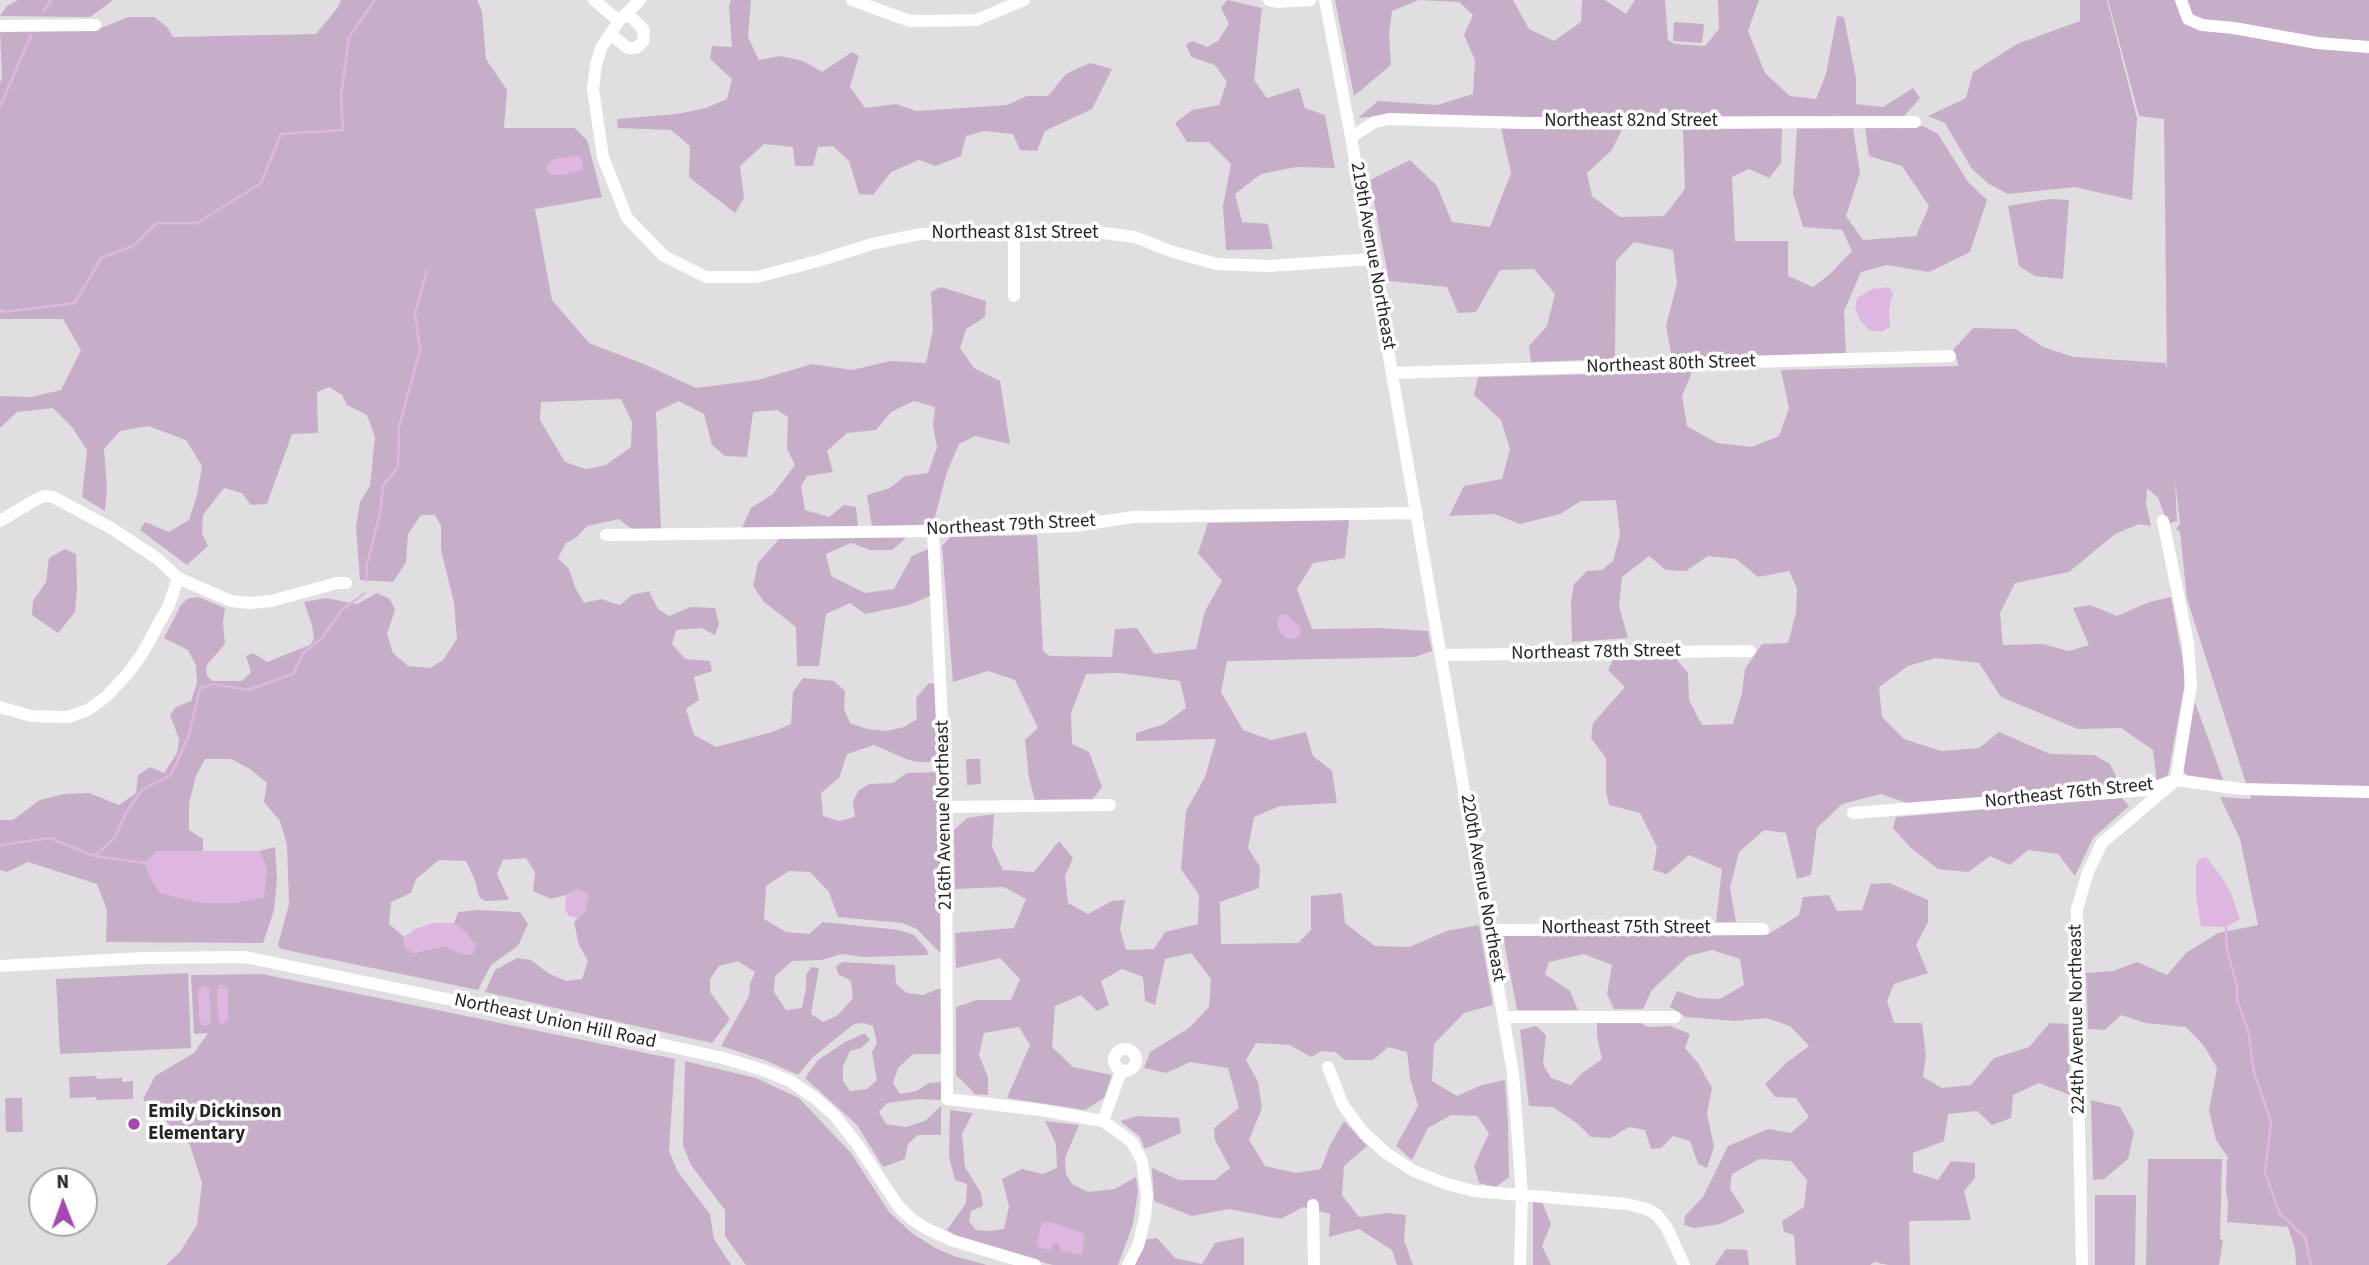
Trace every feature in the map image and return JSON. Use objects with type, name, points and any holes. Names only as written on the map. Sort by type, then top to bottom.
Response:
[{"type":"street","points":[[594,0],[644,30],[643,43],[636,48],[628,48],[610,34]]},
{"type":"street","name":"Northeast 81st Street","points":[[640,0],[623,17],[601,48],[593,89],[603,157],[627,218],[664,257],[706,278],[757,276],[872,244],[919,234],[1080,230],[1135,237],[1172,252],[1217,264],[1269,266],[1372,259]]},
{"type":"street","points":[[852,0],[910,21],[975,20],[1024,0]]},
{"type":"street","points":[[1269,0],[1310,0]]},
{"type":"street","name":"219th Avenue Northeast","points":[[1325,0],[1417,513]]},
{"type":"street","points":[[2181,0],[2188,19],[2202,25],[2317,43],[2369,47]]},
{"type":"street","points":[[0,26],[95,24]]},
{"type":"street","name":"Northeast 82nd Street","points":[[1351,137],[1375,122],[1389,119],[1521,123],[1915,121]]},
{"type":"street","points":[[1014,232],[1014,296]]},
{"type":"street","name":"Northeast 80th Street","points":[[1392,373],[1950,356]]},
{"type":"street","points":[[0,522],[35,500],[44,496],[53,498],[130,540],[158,559],[178,578],[231,601],[271,601],[337,583],[346,583]]},
{"type":"street","name":"Northeast 79th Street","points":[[606,535],[933,531],[1074,526],[1133,517],[1417,513]]},
{"type":"street","name":"220th Avenue Northeast","points":[[1417,513],[1513,1073],[1522,1195],[1520,1265]]},
{"type":"street","points":[[2163,521],[2188,643],[2191,686],[2176,780]]},
{"type":"street","name":"216th Avenue Northeast","points":[[933,531],[946,807],[947,1098],[1103,1121]]},
{"type":"street","points":[[0,707],[31,716],[68,717],[88,710],[107,696],[128,673],[156,632],[178,578]]},
{"type":"street","name":"Northeast 78th Street","points":[[1442,655],[1750,651]]},
{"type":"street","name":"Northeast 76th Street","points":[[1853,813],[2146,790],[2176,780],[2241,789],[2369,792]]},
{"type":"street","name":"224th Avenue Northeast","points":[[2082,1265],[2077,909],[2088,872],[2102,843],[2176,780]]},
{"type":"street","points":[[946,807],[1110,805]]},
{"type":"street","name":"Northeast 75th Street","points":[[1489,930],[1763,929]]},
{"type":"street","name":"Northeast Union Hill Road","points":[[0,967],[145,957],[245,957],[723,1058],[790,1081],[815,1098],[835,1116],[899,1207],[913,1220],[954,1241],[1035,1265]]},
{"type":"street","points":[[1504,1017],[1675,1017]]},
{"type":"street","points":[[1328,1067],[1343,1105],[1363,1133],[1414,1171],[1474,1191],[1627,1204],[1647,1209],[1657,1215],[1667,1228],[1684,1265]]},
{"type":"street","points":[[1121,1071],[1103,1121],[1132,1142],[1142,1161],[1147,1195],[1138,1246],[1128,1265]]},
{"type":"street","points":[[1313,1205],[1314,1265]]},
{"type":"shaded area","points":[[18,0],[112,1],[90,17],[0,16],[7,6]]},
{"type":"shaded area","points":[[341,0],[477,0],[482,11],[486,59],[507,90],[504,128],[575,128],[587,140],[602,197],[535,209],[552,300],[589,343],[696,388],[758,380],[812,364],[852,370],[890,361],[926,363],[933,330],[931,292],[941,287],[986,301],[985,317],[966,329],[960,348],[974,368],[1000,381],[1010,444],[975,436],[959,444],[947,472],[933,524],[872,527],[867,495],[890,488],[905,476],[928,473],[937,447],[933,425],[935,407],[914,401],[891,412],[876,430],[847,433],[827,451],[833,472],[807,476],[801,486],[805,510],[829,517],[844,505],[856,507],[858,526],[742,528],[751,508],[773,494],[795,465],[787,449],[788,417],[777,410],[753,412],[747,457],[725,456],[712,445],[704,414],[679,401],[656,412],[661,529],[633,530],[619,519],[587,526],[577,537],[566,543],[558,558],[569,569],[584,603],[601,599],[620,605],[632,595],[649,591],[658,609],[669,616],[691,607],[715,608],[719,624],[715,635],[701,628],[676,630],[672,644],[685,659],[710,661],[712,671],[694,677],[699,700],[686,709],[694,735],[716,747],[791,724],[793,692],[803,678],[834,681],[845,691],[844,709],[850,723],[867,729],[887,731],[904,727],[917,719],[916,698],[929,683],[936,684],[939,762],[917,762],[874,745],[847,754],[839,778],[821,793],[823,816],[839,821],[855,817],[853,802],[858,791],[869,784],[893,783],[907,773],[940,772],[943,952],[939,952],[917,929],[902,923],[838,917],[829,892],[810,872],[789,871],[766,886],[764,919],[786,932],[809,934],[823,922],[899,930],[914,935],[927,950],[928,955],[864,957],[842,954],[821,960],[792,961],[775,976],[774,992],[786,1010],[802,1008],[806,975],[811,967],[819,968],[811,1014],[823,1022],[838,1015],[853,998],[851,981],[838,974],[836,966],[843,962],[895,965],[896,984],[907,993],[923,995],[943,987],[941,1054],[913,1054],[898,1068],[893,1083],[900,1094],[917,1091],[929,1083],[941,1082],[941,1100],[918,1099],[887,1103],[879,1112],[886,1124],[906,1127],[925,1121],[941,1106],[941,1135],[918,1135],[908,1144],[905,1159],[883,1167],[857,1125],[805,1078],[818,1060],[845,1042],[865,1033],[870,1040],[861,1048],[850,1051],[843,1066],[843,1081],[850,1091],[867,1089],[877,1080],[872,1052],[877,1043],[873,1026],[854,1024],[813,1057],[798,1075],[767,1061],[721,1046],[749,996],[755,972],[738,961],[719,966],[710,979],[710,992],[730,1019],[712,1043],[485,992],[495,970],[517,958],[531,960],[548,973],[566,981],[582,979],[588,961],[579,945],[574,922],[585,911],[578,889],[551,899],[533,891],[535,872],[526,858],[503,860],[497,874],[509,900],[485,901],[479,897],[466,861],[439,860],[416,879],[411,893],[391,902],[389,924],[404,937],[405,947],[414,953],[445,946],[461,954],[468,935],[454,923],[458,912],[520,912],[528,924],[518,946],[491,965],[478,990],[281,949],[278,945],[289,904],[287,845],[280,821],[264,802],[267,783],[250,769],[231,759],[205,759],[196,776],[189,803],[189,830],[203,839],[203,851],[156,851],[194,902],[236,903],[267,869],[259,851],[275,847],[277,879],[274,910],[263,943],[106,942],[107,910],[97,884],[28,862],[7,872],[0,870],[0,820],[13,820],[40,800],[64,794],[89,793],[119,805],[136,793],[138,775],[150,767],[164,773],[177,753],[179,739],[170,715],[176,707],[191,701],[197,683],[196,665],[188,650],[164,638],[181,605],[187,599],[198,597],[225,608],[225,644],[206,666],[207,676],[212,681],[242,681],[251,672],[246,656],[253,653],[267,662],[310,645],[314,639],[304,602],[326,598],[357,604],[377,593],[390,599],[395,610],[387,634],[393,653],[408,666],[430,668],[443,660],[457,639],[454,603],[441,550],[441,526],[435,515],[421,515],[408,534],[406,562],[393,582],[360,580],[356,527],[360,502],[370,486],[375,437],[367,415],[347,405],[342,395],[329,387],[317,392],[318,433],[292,434],[267,504],[251,505],[242,493],[224,488],[203,515],[202,533],[208,546],[187,565],[140,530],[145,522],[169,532],[189,520],[202,466],[186,440],[148,426],[120,431],[104,449],[107,488],[105,511],[82,497],[87,450],[72,427],[53,408],[17,412],[0,428],[0,396],[31,397],[61,390],[81,350],[63,319],[0,319],[0,31],[94,31],[128,17],[154,17],[167,27],[173,37],[316,34]],"holes":[[[621,399],[632,422],[631,447],[606,465],[586,469],[565,462],[540,420],[541,402]]]},
{"type":"shaded area","points":[[731,0],[751,0],[748,37],[759,60],[780,56],[803,61],[822,72],[852,52],[859,56],[850,87],[865,108],[896,104],[916,111],[1007,105],[1027,96],[1048,96],[1066,74],[1090,63],[1112,69],[1092,109],[1045,131],[1037,151],[1020,150],[1013,134],[984,131],[966,136],[961,156],[936,166],[919,160],[891,172],[873,195],[859,194],[849,161],[833,146],[818,147],[813,166],[795,166],[793,147],[764,144],[740,166],[744,198],[735,213],[689,177],[690,146],[671,130],[618,128],[617,119],[677,114],[706,108],[727,99],[732,79],[710,59],[712,46],[732,47],[729,6]]},
{"type":"shaded area","points":[[1227,0],[1262,8],[1254,80],[1267,98],[1299,88],[1305,108],[1325,115],[1335,168],[1296,167],[1261,174],[1235,194],[1242,222],[1268,224],[1273,249],[1226,250],[1223,206],[1231,164],[1209,142],[1187,142],[1175,123],[1192,110],[1219,105],[1227,82],[1215,65],[1191,57],[1186,44],[1193,41],[1207,47],[1218,41],[1229,24],[1221,8]]},
{"type":"shaded area","points":[[1335,0],[1419,0],[1392,11],[1389,34],[1391,65],[1354,96]]},
{"type":"shaded area","points":[[1419,0],[1513,0],[1529,29],[1554,41],[1581,22],[1582,0],[1605,0],[1626,14],[1635,0],[1665,0],[1668,40],[1675,44],[1705,46],[1719,29],[1718,0],[1759,0],[1748,31],[1765,73],[1790,96],[1816,99],[1826,74],[1837,16],[1844,17],[1856,78],[1856,104],[1883,107],[1913,88],[1920,98],[1904,116],[1532,117],[1396,114],[1358,118],[1378,101],[1437,105],[1473,94],[1475,60],[1464,35],[1473,15],[1459,2]]},
{"type":"shaded area","points":[[2080,0],[2107,0],[2137,118],[2132,200],[2075,187],[2008,194],[1989,184],[1972,169],[1945,123],[1928,116],[1966,98],[1973,72],[2017,44],[2080,21]]},
{"type":"shaded area","points":[[2108,0],[2369,0],[2369,1265],[2296,1265],[2295,1249],[2288,1227],[2227,1222],[2229,1159],[2216,1140],[2209,1110],[2217,1068],[2204,1046],[2186,1027],[2146,1023],[2121,1015],[2105,1030],[2088,1029],[2086,973],[2113,971],[2137,962],[2167,975],[2186,953],[2218,933],[2258,925],[2240,839],[2220,797],[2251,799],[2187,599],[2180,532],[2176,529],[2180,524],[2175,480],[2177,521],[2168,524],[2158,498],[2147,488],[2146,503],[2151,526],[2139,524],[2115,534],[2069,572],[2015,583],[2000,613],[2003,645],[2043,644],[2069,651],[2089,645],[2073,608],[2090,605],[2117,616],[2149,602],[2171,597],[2184,667],[2184,688],[2168,775],[2157,784],[2153,750],[2121,728],[2078,729],[2001,697],[1979,663],[1936,658],[1908,666],[1879,687],[1882,717],[1904,739],[1941,751],[1979,748],[1999,732],[2050,754],[2094,755],[2110,764],[2122,788],[1910,804],[1881,794],[1842,804],[1817,828],[1811,875],[1797,879],[1786,833],[1764,830],[1739,852],[1730,888],[1736,922],[1716,922],[1722,869],[1689,855],[1667,874],[1653,870],[1657,847],[1640,813],[1609,805],[1606,791],[1606,758],[1591,738],[1593,723],[1625,687],[1608,670],[1613,660],[1676,659],[1688,673],[1689,700],[1702,725],[1733,724],[1742,693],[1745,669],[1762,644],[1788,643],[1796,613],[1797,588],[1789,571],[1758,577],[1736,559],[1708,556],[1686,571],[1666,570],[1649,556],[1622,577],[1619,606],[1628,638],[1572,642],[1571,602],[1574,584],[1587,571],[1602,570],[1613,561],[1620,535],[1616,500],[1581,501],[1560,514],[1520,524],[1494,514],[1449,516],[1464,486],[1502,479],[1510,449],[1501,420],[1474,395],[1478,377],[1692,372],[1682,396],[1687,426],[1717,443],[1752,447],[1779,436],[1789,408],[1781,370],[1959,366],[1953,350],[1973,328],[2016,329],[2043,347],[2074,357],[2166,363],[2167,373],[2164,119],[2139,116]]},
{"type":"shaded area","points":[[1674,22],[1704,24],[1702,43],[1673,41]]},
{"type":"shaded area","points":[[1923,126],[1938,134],[1968,182],[1987,200],[1970,252],[1929,272],[1887,265],[1861,272],[1844,311],[1846,353],[1672,358],[1666,326],[1677,283],[1673,250],[1634,242],[1616,261],[1615,359],[1531,362],[1529,346],[1547,326],[1555,294],[1534,269],[1500,270],[1476,312],[1458,313],[1447,287],[1389,281],[1370,180],[1410,160],[1437,186],[1452,222],[1490,227],[1511,173],[1501,128],[1622,130],[1611,151],[1587,173],[1592,196],[1620,217],[1664,216],[1685,189],[1683,130],[1782,128],[1781,163],[1769,178],[1749,169],[1732,177],[1735,241],[1788,241],[1788,276],[1813,287],[1852,251],[1842,230],[1803,227],[1793,193],[1797,128],[1853,127],[1860,173],[1846,216],[1863,240],[1916,236],[1929,206],[1902,166],[1869,156],[1865,127]]},
{"type":"shaded area","points":[[577,156],[583,160],[582,170],[562,175],[548,174],[546,165],[555,159]]},
{"type":"shaded area","points":[[2049,199],[2069,200],[2063,279],[2035,276],[2019,266],[2008,206]]},
{"type":"shaded area","points":[[1889,287],[1893,294],[1889,308],[1890,327],[1881,332],[1869,330],[1855,309],[1857,298],[1872,289]]},
{"type":"shaded area","points":[[1349,520],[1345,558],[1313,563],[1297,589],[1312,629],[1381,628],[1428,631],[1432,651],[1415,657],[1227,661],[1221,692],[1243,730],[1271,740],[1306,732],[1313,756],[1332,771],[1337,803],[1280,806],[1254,817],[1248,848],[1260,867],[1259,888],[1220,902],[1221,944],[1298,943],[1311,930],[1311,896],[1342,893],[1345,923],[1375,946],[1409,947],[1447,931],[1479,925],[1493,1005],[1464,1013],[1434,1044],[1432,1081],[1457,1096],[1482,1085],[1505,1080],[1509,1177],[1496,1187],[1479,1183],[1474,1166],[1489,1133],[1477,1116],[1451,1115],[1428,1128],[1412,1160],[1396,1146],[1418,1106],[1410,1078],[1407,1052],[1388,1047],[1373,1060],[1345,1060],[1335,1052],[1322,1051],[1311,1057],[1290,1045],[1256,1043],[1246,1060],[1258,1082],[1262,1108],[1249,1140],[1265,1166],[1296,1173],[1321,1169],[1330,1145],[1344,1121],[1367,1146],[1344,1166],[1342,1195],[1359,1217],[1388,1213],[1406,1215],[1404,1240],[1413,1265],[1397,1265],[1392,1250],[1359,1229],[1329,1237],[1330,1214],[1303,1207],[1281,1219],[1229,1209],[1192,1216],[1154,1201],[1152,1168],[1179,1180],[1215,1180],[1230,1168],[1215,1140],[1214,1128],[1239,1108],[1228,1068],[1190,1062],[1166,1073],[1144,1068],[1150,1052],[1189,1028],[1209,1007],[1211,979],[1191,953],[1165,959],[1155,1005],[1145,1001],[1143,977],[1122,969],[1101,981],[1109,1005],[1097,1011],[1081,995],[1055,1006],[1052,1047],[1073,1067],[1112,1075],[1104,1098],[1085,1110],[1007,1098],[1030,1045],[1019,1027],[984,1033],[979,1055],[988,1077],[988,1095],[975,1094],[956,1075],[956,1007],[977,1000],[1011,1000],[1020,979],[1000,958],[956,968],[955,933],[1014,928],[1026,899],[1004,887],[955,889],[954,830],[967,818],[994,814],[992,847],[1003,870],[1034,872],[1059,841],[1073,858],[1065,876],[1068,903],[1088,914],[1112,901],[1125,900],[1120,929],[1126,950],[1154,949],[1165,932],[1198,924],[1199,895],[1181,869],[1186,811],[1205,777],[1216,739],[1136,741],[1136,733],[1164,724],[1186,708],[1180,681],[1120,673],[1086,674],[1071,713],[1072,744],[1089,752],[1102,787],[1092,800],[1035,801],[1029,778],[1025,740],[1038,728],[1015,680],[988,671],[953,682],[942,546],[950,537],[1037,535],[1043,651],[1050,656],[1112,657],[1115,629],[1137,628],[1154,654],[1196,649],[1205,611],[1222,581],[1198,553],[1208,523]]},
{"type":"shaded area","points":[[907,537],[892,550],[870,550],[851,543],[826,554],[831,576],[865,593],[894,589],[912,556],[930,548],[932,595],[909,605],[865,614],[850,603],[826,614],[819,666],[797,666],[796,627],[764,602],[753,586],[758,563],[779,539]]},
{"type":"shaded area","points":[[65,549],[76,554],[75,612],[58,633],[32,615],[33,601],[46,582],[49,558]]},
{"type":"shaded area","points":[[1286,614],[1299,626],[1301,633],[1297,638],[1288,639],[1280,633],[1277,623],[1279,615]]},
{"type":"shaded area","points":[[2193,697],[2224,782],[2187,776],[2182,769]]},
{"type":"shaded area","points":[[966,759],[980,759],[981,784],[967,785]]},
{"type":"shaded area","points":[[2122,798],[2129,806],[2093,838],[2075,876],[2058,854],[2028,850],[2010,865],[1990,856],[1968,872],[1938,869],[1911,848],[1893,828],[1896,817]]},
{"type":"shaded area","points":[[156,851],[259,851],[267,869],[264,897],[236,903],[194,902],[160,893],[149,876],[145,863]]},
{"type":"shaded area","points":[[2206,857],[2231,893],[2240,919],[2226,927],[2201,926],[2196,897],[2196,867],[2199,859]]},
{"type":"shaded area","points":[[1889,883],[1928,900],[1928,922],[1916,945],[1928,973],[1894,984],[1887,1001],[1894,1023],[1922,1023],[1926,1056],[1923,1077],[1942,1088],[1971,1085],[1994,1058],[2029,1047],[2050,1023],[2068,1024],[2070,1095],[2039,1083],[2013,1095],[2011,1118],[1992,1125],[1977,1111],[1948,1114],[1944,1141],[1913,1153],[1913,1172],[1938,1180],[1951,1161],[1975,1163],[1975,1178],[1964,1191],[1971,1220],[1909,1221],[1910,1265],[1875,1262],[1870,1265],[1796,1265],[1794,1235],[1784,1232],[1782,1221],[1804,1207],[1807,1180],[1791,1161],[1759,1159],[1732,1174],[1730,1189],[1745,1212],[1720,1224],[1694,1228],[1684,1225],[1685,1216],[1703,1197],[1728,1146],[1768,1129],[1791,1133],[1809,1117],[1796,1098],[1775,1097],[1765,1084],[1786,1063],[1809,1046],[1790,1026],[1767,1018],[1734,1021],[1686,1017],[1670,1007],[1677,991],[1697,998],[1720,999],[1744,985],[1740,959],[1712,950],[1688,956],[1652,990],[1643,1009],[1614,1009],[1607,994],[1612,965],[1584,954],[1549,962],[1545,974],[1570,991],[1578,1010],[1517,1010],[1503,936],[1767,935],[1799,915],[1803,897],[1829,895],[1837,911],[1862,910],[1871,884]]},
{"type":"shaded area","points":[[578,889],[589,895],[585,911],[578,918],[569,916],[565,910],[566,895]]},
{"type":"shaded area","points":[[433,923],[454,923],[476,946],[473,955],[461,954],[445,946],[414,953],[405,947],[404,937],[415,929]]},
{"type":"shaded area","points":[[188,973],[191,1048],[60,1054],[56,979]]},
{"type":"shaded area","points":[[262,974],[675,1059],[669,1151],[678,1172],[710,1214],[714,1239],[731,1265],[166,1265],[180,1252],[197,1225],[202,1183],[190,1145],[143,1099],[155,1076],[194,1053],[208,1033],[194,1034],[191,975]]},
{"type":"shaded area","points":[[222,984],[228,990],[228,1020],[222,1025],[218,1016],[217,991]]},
{"type":"shaded area","points":[[204,985],[209,988],[211,1018],[210,1024],[203,1026],[199,1019],[198,990]]},
{"type":"shaded area","points":[[1597,1021],[1637,1021],[1648,1027],[1670,1026],[1690,1034],[1685,1048],[1698,1063],[1712,1088],[1707,1113],[1714,1147],[1707,1168],[1698,1164],[1690,1141],[1673,1136],[1661,1148],[1651,1149],[1645,1130],[1629,1127],[1611,1138],[1591,1137],[1578,1124],[1553,1107],[1529,1106],[1520,1030],[1536,1026],[1546,1035],[1543,1064],[1551,1078],[1571,1085],[1582,1073],[1602,1059]]},
{"type":"shaded area","points":[[685,1061],[756,1078],[799,1098],[851,1153],[889,1212],[912,1233],[937,1249],[987,1265],[746,1265],[725,1236],[725,1210],[691,1165],[683,1145]]},
{"type":"shaded area","points":[[96,1076],[97,1079],[122,1078],[122,1082],[133,1081],[133,1099],[70,1098],[69,1077]]},
{"type":"shaded area","points":[[5,1098],[22,1098],[23,1132],[6,1132]]},
{"type":"shaded area","points":[[2091,1100],[2120,1107],[2134,1132],[2128,1159],[2104,1179],[2093,1180]]},
{"type":"shaded area","points":[[950,1110],[973,1113],[962,1134],[965,1167],[981,1193],[983,1206],[971,1211],[969,1221],[976,1230],[1004,1229],[1009,1206],[1002,1179],[1022,1169],[1043,1174],[1057,1168],[1056,1144],[1045,1121],[1079,1125],[1065,1158],[1066,1174],[1072,1184],[1088,1192],[1115,1189],[1136,1177],[1138,1192],[1133,1224],[1118,1265],[1053,1265],[999,1251],[957,1237],[947,1230],[966,1203],[967,1184],[955,1180],[949,1157]]},
{"type":"shaded area","points":[[1138,1116],[1179,1118],[1181,1133],[1145,1149],[1140,1137],[1120,1121]]},
{"type":"shaded area","points":[[2148,1159],[2222,1159],[2220,1239],[2223,1240],[2219,1265],[2146,1265]]},
{"type":"shaded area","points":[[2095,1195],[2136,1195],[2135,1265],[2095,1265]]},
{"type":"shaded area","points":[[1533,1201],[1542,1202],[1551,1224],[1542,1246],[1551,1265],[1533,1265]]},
{"type":"shaded area","points":[[1042,1222],[1051,1222],[1084,1234],[1083,1252],[1080,1255],[1062,1251],[1057,1243],[1053,1244],[1051,1250],[1038,1247],[1036,1245]]},
{"type":"shaded area","points":[[1244,1237],[1244,1265],[1135,1265],[1144,1240],[1157,1238],[1175,1258],[1202,1264],[1215,1243]]},
{"type":"shaded area","points":[[1726,1249],[1747,1250],[1749,1265],[1715,1265]]},
{"type":"waterway","points":[[44,11],[51,0]]},
{"type":"waterway","points":[[0,310],[4,312],[75,303],[101,258],[133,246],[157,223],[197,223],[261,183],[281,134],[343,130],[341,95],[349,37],[375,0]]},
{"type":"waterway","points":[[0,107],[31,35]]},
{"type":"waterway","points":[[366,581],[383,486],[398,467],[399,427],[420,350],[415,313],[427,271]]},
{"type":"waterway","points":[[94,856],[114,839],[126,813],[142,790],[171,775],[189,735],[200,688],[213,684],[248,690],[293,674],[303,653],[321,639],[342,610],[365,593]]},
{"type":"waterway","points":[[0,845],[50,838],[94,856],[145,863]]},
{"type":"waterway","points":[[2226,927],[2227,950],[2237,986],[2237,1000],[2248,1030],[2254,1072],[2271,1122],[2265,1173],[2280,1214],[2305,1237],[2311,1265]]},
{"type":"place","name":"Emily Dickinson Elementary","points":[[134,1124]]}]
